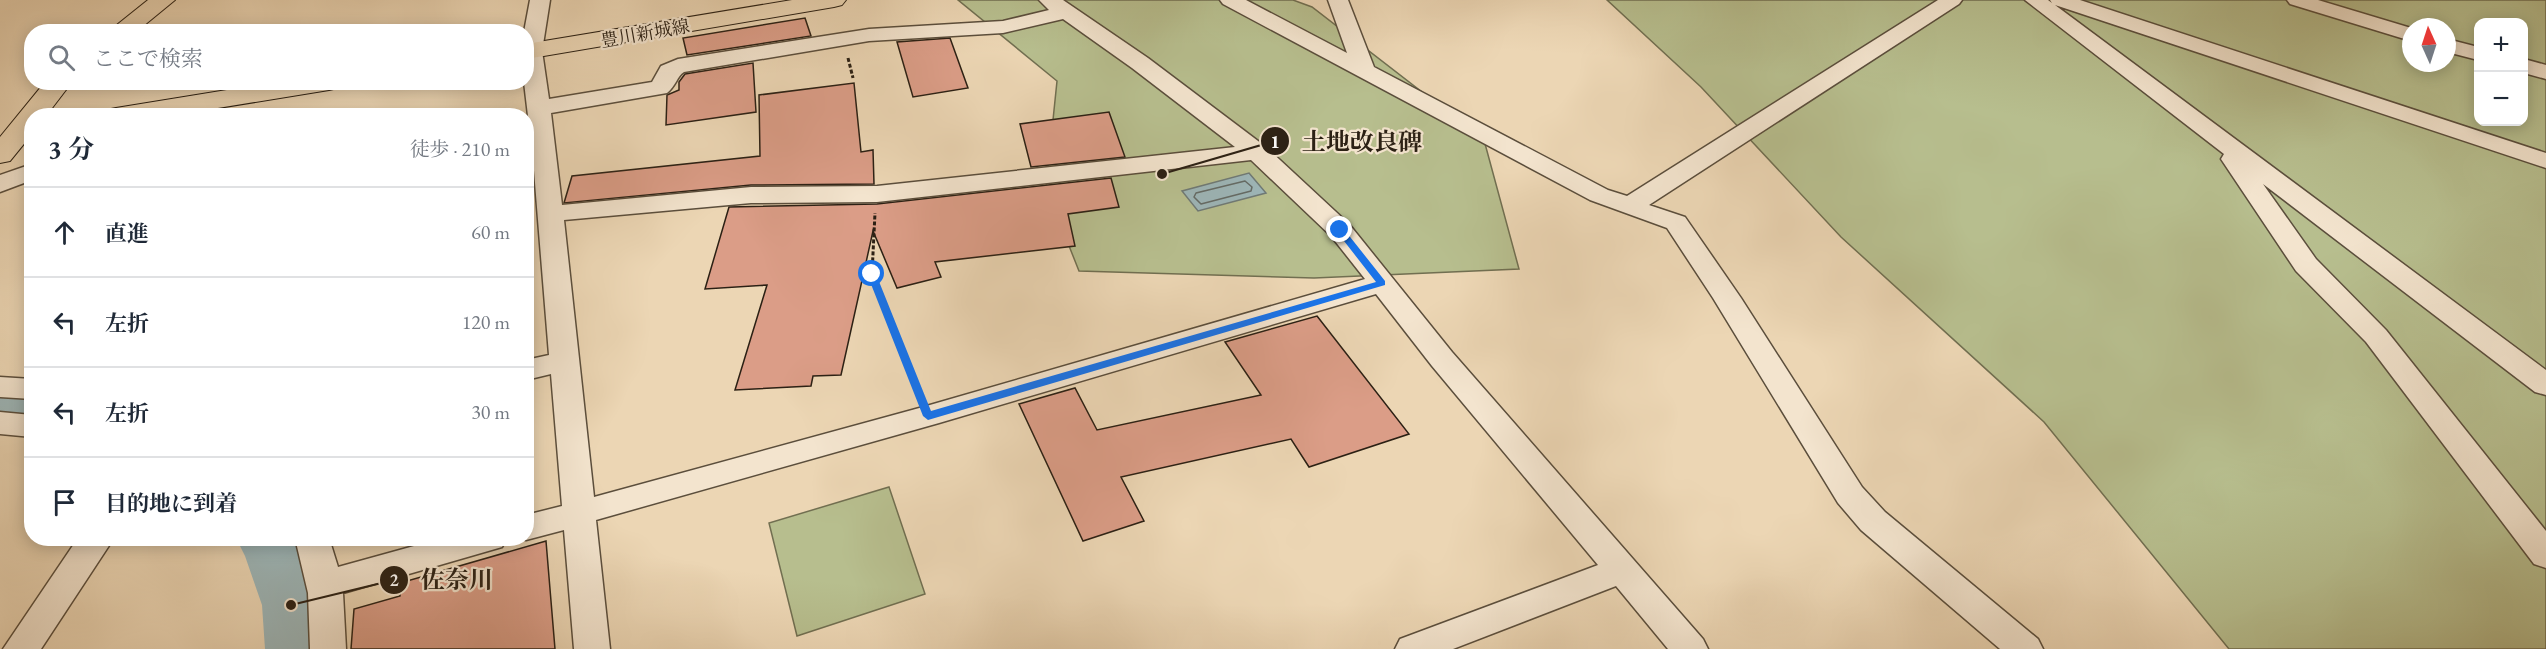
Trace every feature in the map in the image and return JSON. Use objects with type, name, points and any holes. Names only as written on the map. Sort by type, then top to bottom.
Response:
[{"type":"main road","points":[[131,24],[163,0]]},
{"type":"main road","name":"豊川新城線","points":[[534,51],[834,0]]},
{"type":"main road","points":[[36,108],[52,90]]},
{"type":"main road","points":[[166,108],[279,90]]},
{"type":"main road","points":[[0,154],[16,131]]},
{"type":"street","points":[[534,28],[540,0]]},
{"type":"street","points":[[1230,0],[1599,195],[1676,223],[1727,298],[1850,495],[1873,521],[2025,649]]},
{"type":"street","points":[[1338,0],[1365,72]]},
{"type":"street","points":[[1631,205],[1952,0]]},
{"type":"street","points":[[2035,0],[2546,385]]},
{"type":"street","points":[[2060,0],[2546,161]]},
{"type":"street","points":[[2298,0],[2402,32]]},
{"type":"street","points":[[538,108],[659,88],[666,83],[669,71],[678,66],[869,35],[1003,27],[1058,6],[1140,63],[1257,152],[1340,230],[1442,359],[1624,569],[1690,649]]},
{"type":"street","points":[[2456,48],[2474,53]]},
{"type":"street","points":[[2528,67],[2546,72]]},
{"type":"street","points":[[534,83],[538,108],[536,158],[550,214],[592,649]]},
{"type":"street","points":[[2220,140],[2306,265],[2376,336],[2546,555]]},
{"type":"street","points":[[550,214],[752,195],[877,194],[1257,152]]},
{"type":"street","points":[[0,184],[24,174]]},
{"type":"street","points":[[534,526],[928,416],[1382,283]]},
{"type":"street","points":[[534,368],[564,361]]},
{"type":"street","points":[[2514,361],[2546,372]]},
{"type":"street","points":[[0,387],[24,388]]},
{"type":"street","points":[[0,423],[24,425]]},
{"type":"street","points":[[21,649],[92,546]]},
{"type":"street","points":[[314,546],[323,585],[329,638],[328,649]]},
{"type":"street","points":[[323,585],[462,546]]},
{"type":"street","points":[[1413,649],[1624,569]]},
{"type":"path","points":[[877,194],[872,274],[928,416]]},
{"type":"green space","points":[[958,0],[1293,0],[1312,7],[1484,140],[1519,269],[1314,278],[1079,271],[1046,188],[1057,81]]},
{"type":"green space","points":[[1607,0],[2546,0],[2546,649],[2229,649],[2044,422],[1841,237],[1701,87]]},
{"type":"green space","points":[[889,487],[925,594],[797,636],[769,523]]},
{"type":"water","points":[[1249,173],[1266,193],[1198,211],[1182,191]]},
{"type":"building","points":[[805,18],[811,36],[687,55],[683,38]]},
{"type":"building","points":[[950,38],[968,88],[913,97],[897,42]]},
{"type":"building","points":[[753,63],[756,112],[666,125],[667,95],[679,90],[679,82],[685,74]]},
{"type":"building","points":[[854,83],[861,152],[873,150],[874,184],[751,185],[564,203],[572,176],[760,156],[759,95]]},
{"type":"building","points":[[1109,112],[1125,157],[1031,167],[1020,124]]},
{"type":"building","points":[[1111,178],[1119,207],[1068,214],[1075,246],[935,262],[941,277],[897,288],[873,231],[841,375],[813,376],[811,386],[735,390],[767,285],[705,289],[729,207],[877,204]]},
{"type":"building","points":[[1317,316],[1409,434],[1309,467],[1291,439],[1121,477],[1144,521],[1083,541],[1019,404],[1075,388],[1097,430],[1261,395],[1225,342]]},
{"type":"building","points":[[546,541],[555,649],[351,649],[354,609],[400,596],[400,583]]},
{"type":"waterway","points":[[0,409],[24,410]]},
{"type":"waterway","points":[[268,546],[291,605],[295,649]]},
{"type":"place","name":"土地改良碑","points":[[1162,174]]},
{"type":"place","name":"佐奈川","points":[[291,605]]},
{"type":"route","points":[[872,274],[928,416],[1382,283],[1340,230]]}]
